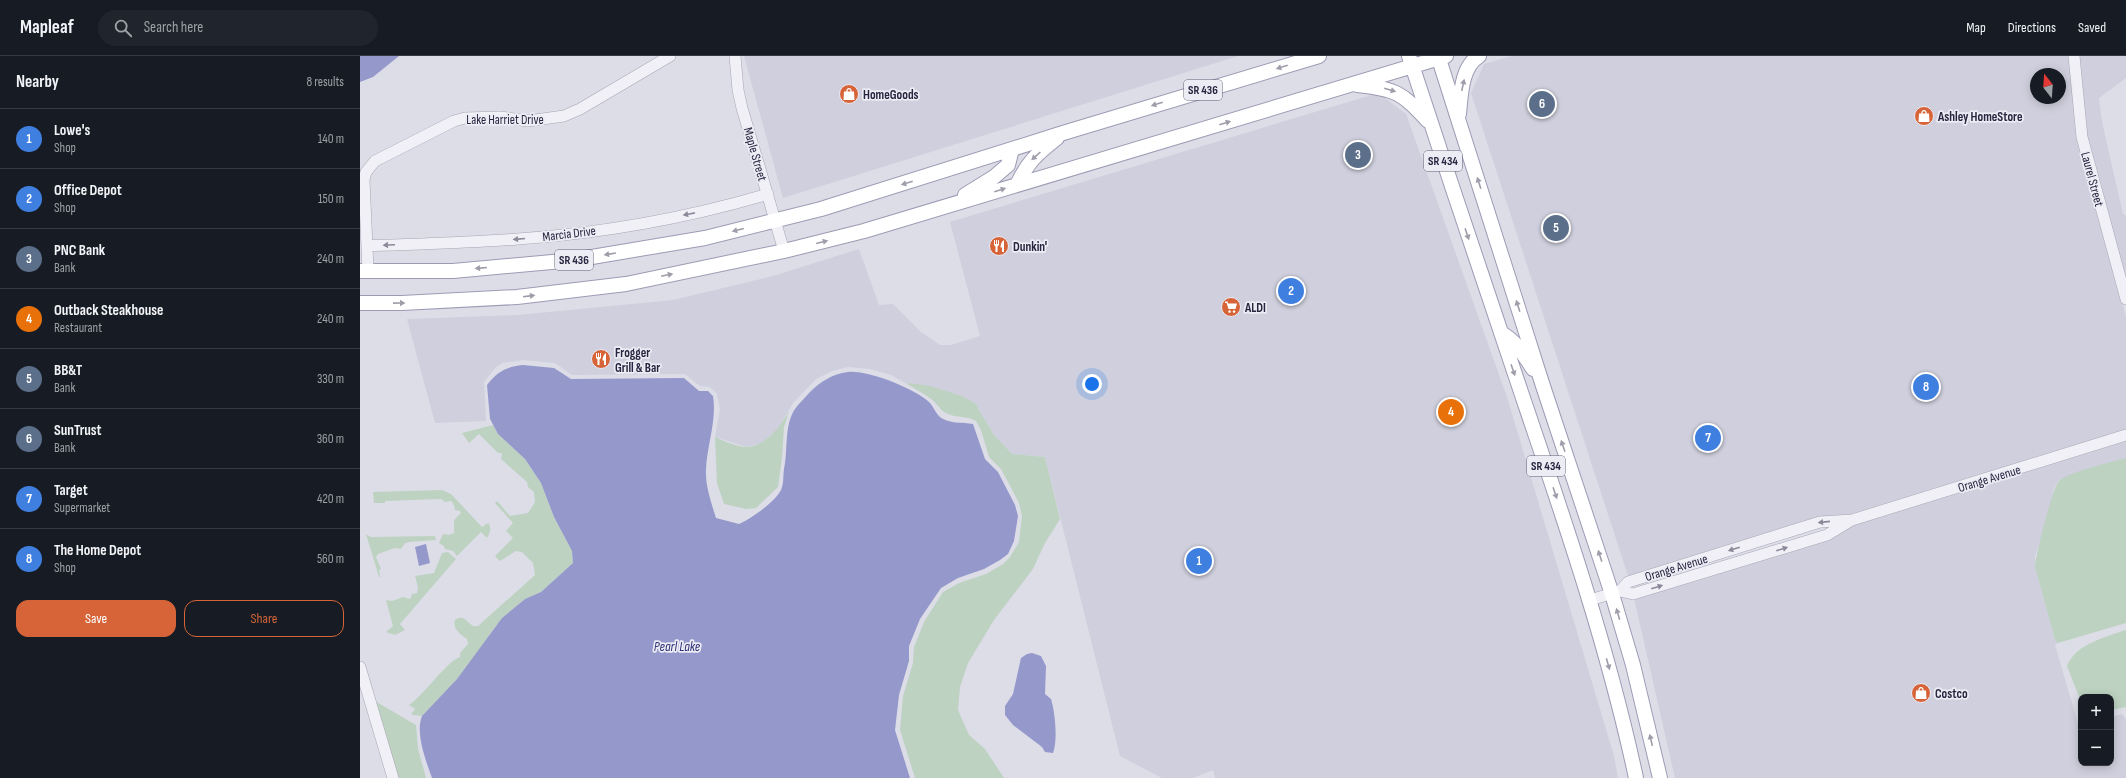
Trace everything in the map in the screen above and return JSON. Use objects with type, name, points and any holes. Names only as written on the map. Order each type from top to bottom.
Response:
[{"type":"main road","name":"SR 436","points":[[364,271],[452,271],[574,260],[705,238],[821,209],[1063,133],[1319,56]]},
{"type":"main road","points":[[1458,118],[1463,84],[1469,64],[1479,56]]},
{"type":"main road","name":"SR 436","points":[[360,303],[402,303],[517,297],[626,284],[784,251],[864,231],[1351,85],[1411,61],[1441,57]]},
{"type":"main road","name":"SR 434","points":[[1441,57],[1458,118],[1542,383],[1616,592],[1632,665],[1660,778]]},
{"type":"main road","name":"SR 434","points":[[1411,61],[1590,600],[1636,778]]},
{"type":"main road","points":[[1351,85],[1380,88],[1395,92],[1410,102],[1431,124]]},
{"type":"main road","points":[[1017,185],[1025,168],[1033,158],[1063,133]]},
{"type":"main road","points":[[950,205],[999,173],[1008,165],[1012,149]]},
{"type":"main road","points":[[1501,333],[1509,338],[1518,347],[1542,383]]},
{"type":"street","name":"Lake Harriet Drive","points":[[364,271],[367,246],[364,180],[366,172],[375,161],[437,128],[465,118],[500,117],[528,121],[564,116],[580,109],[670,56]]},
{"type":"street","name":"Maple Street","points":[[736,56],[738,90],[784,251]]},
{"type":"street","name":"Laurel Street","points":[[2074,56],[2082,137],[2126,299]]},
{"type":"street","name":"Marcia Drive","points":[[367,246],[518,239],[564,234],[688,214],[729,205],[768,194]]},
{"type":"street","name":"Orange Avenue","points":[[1590,600],[1616,592],[1632,594],[1820,538],[1852,520],[2126,435]]},
{"type":"street","points":[[360,667],[363,687],[393,778]]},
{"type":"shaded area","points":[[744,56],[1238,56],[783,198]]},
{"type":"shaded area","points":[[1512,56],[2069,56],[2077,137],[2126,317],[2126,429],[1630,582],[1471,93],[1484,64]]},
{"type":"shaded area","points":[[2079,56],[2126,56],[2126,78],[2099,98],[2102,122],[2123,214],[2126,216],[2126,281],[2087,136]]},
{"type":"shaded area","points":[[1378,93],[1406,114],[1507,397],[1614,756],[1618,778],[1215,778],[1213,770],[1193,778],[1162,778],[1120,756],[1045,457],[1012,454],[994,435],[975,403],[962,396],[910,383],[907,384],[891,375],[870,369],[848,367],[832,371],[816,379],[793,403],[778,429],[761,443],[747,447],[715,437],[720,409],[717,394],[710,387],[700,386],[685,374],[572,375],[555,363],[523,360],[502,363],[495,368],[484,382],[486,421],[435,423],[407,319],[518,315],[673,300],[773,276],[859,249],[879,305],[893,304],[921,332],[940,345],[951,345],[980,336],[950,222]]},
{"type":"shaded area","points":[[2126,441],[2126,458],[2079,472],[2058,481],[2054,489],[2043,534],[2035,556],[2035,567],[2055,640],[2058,643],[2055,645],[2078,724],[2078,766],[2114,766],[2114,716],[2122,714],[2126,719],[2126,778],[1675,778],[1633,594]]},
{"type":"green space","points":[[910,383],[930,386],[962,396],[975,403],[994,435],[1012,454],[1045,457],[1060,519],[1045,543],[1033,569],[994,620],[968,663],[960,687],[958,710],[969,735],[985,749],[1004,778],[915,778],[900,730],[903,696],[913,663],[914,647],[924,622],[943,592],[959,583],[986,574],[1003,564],[1010,557],[1019,542],[1022,516],[1019,503],[1001,469],[989,457],[981,430],[976,421],[946,413],[931,399],[907,384]]},
{"type":"green space","points":[[789,411],[784,427],[778,487],[756,508],[746,509],[724,504],[717,483],[715,437],[739,446],[748,447],[761,443],[767,439],[782,423]]},
{"type":"green space","points":[[493,425],[498,434],[525,459],[541,483],[554,517],[572,551],[573,563],[541,592],[525,599],[502,618],[457,679],[422,716],[413,715],[411,713],[415,709],[409,705],[422,694],[448,665],[460,657],[460,653],[468,644],[467,639],[456,629],[454,623],[455,620],[458,618],[463,618],[473,626],[478,626],[535,575],[533,563],[522,552],[516,551],[500,561],[495,556],[513,538],[506,531],[513,523],[495,503],[497,501],[510,516],[528,513],[535,502],[534,492],[528,487],[527,482],[501,459],[502,453],[498,453],[479,434],[469,443],[462,433]]},
{"type":"green space","points":[[2126,458],[2126,623],[2058,643],[2055,640],[2035,567],[2041,537],[2056,486],[2059,481],[2071,474]]},
{"type":"green space","points":[[442,490],[451,494],[482,527],[488,523],[490,526],[490,532],[487,538],[481,532],[457,556],[453,551],[445,549],[444,546],[439,543],[443,534],[449,535],[454,533],[454,520],[461,513],[460,511],[455,510],[451,501],[445,502],[441,499],[385,501],[385,503],[374,503],[373,492]]},
{"type":"green space","points":[[366,534],[371,537],[435,536],[436,540],[409,542],[405,543],[401,549],[395,548],[378,554],[376,557],[381,569],[379,570],[379,577]]},
{"type":"green space","points":[[448,552],[456,559],[400,624],[405,630],[395,635],[386,632],[393,626],[386,600],[392,601],[403,597],[410,599],[412,594],[417,593],[418,587],[415,576],[434,573],[442,553]]},
{"type":"green space","points":[[2126,630],[2126,707],[2114,709],[2114,694],[2078,694],[2067,666],[2071,658],[2077,652],[2092,642]]},
{"type":"green space","points":[[375,701],[416,725],[418,749],[426,778],[398,778]]},
{"type":"water","points":[[360,56],[399,56],[373,77],[360,82]]},
{"type":"water","name":"Pearl Lake","points":[[523,365],[554,368],[571,379],[684,378],[699,391],[708,391],[713,396],[714,405],[713,423],[706,469],[706,481],[709,494],[716,518],[739,524],[763,509],[778,495],[782,488],[788,430],[792,415],[797,407],[817,385],[832,377],[842,373],[857,372],[879,377],[914,392],[930,403],[937,414],[947,421],[973,424],[985,459],[998,472],[1015,505],[1018,516],[1014,541],[1008,554],[1000,560],[984,569],[958,578],[941,588],[920,619],[909,646],[909,661],[899,695],[895,730],[910,778],[432,778],[424,755],[421,739],[420,723],[422,716],[457,679],[502,618],[525,599],[541,592],[573,563],[572,551],[554,517],[541,483],[525,459],[498,434],[490,419],[487,385],[503,370]]},
{"type":"water","points":[[426,544],[430,563],[419,566],[415,547]]},
{"type":"water","points":[[1032,653],[1041,656],[1046,666],[1045,694],[1051,699],[1054,711],[1055,747],[1053,753],[1045,752],[1042,747],[1013,725],[1005,715],[1005,706],[1013,694],[1021,658]]},
{"type":"place","name":"HomeGoods","points":[[849,94]]},
{"type":"place","name":"SunTrust","points":[[1542,104]]},
{"type":"place","name":"Ashley HomeStore","points":[[1924,116]]},
{"type":"place","name":"PNC Bank","points":[[1358,155]]},
{"type":"place","name":"BB&T","points":[[1556,228]]},
{"type":"place","name":"Dunkin'","points":[[999,246]]},
{"type":"place","name":"Office Depot","points":[[1291,291]]},
{"type":"place","name":"ALDI","points":[[1231,307]]},
{"type":"place","name":"Frogger Grill & Bar","points":[[601,359]]},
{"type":"place","name":"The Home Depot","points":[[1926,387]]},
{"type":"place","name":"Outback Steakhouse","points":[[1451,412]]},
{"type":"place","name":"Target","points":[[1708,438]]},
{"type":"place","name":"Lowe's","points":[[1199,561]]},
{"type":"place","name":"Costco","points":[[1921,693]]}]
